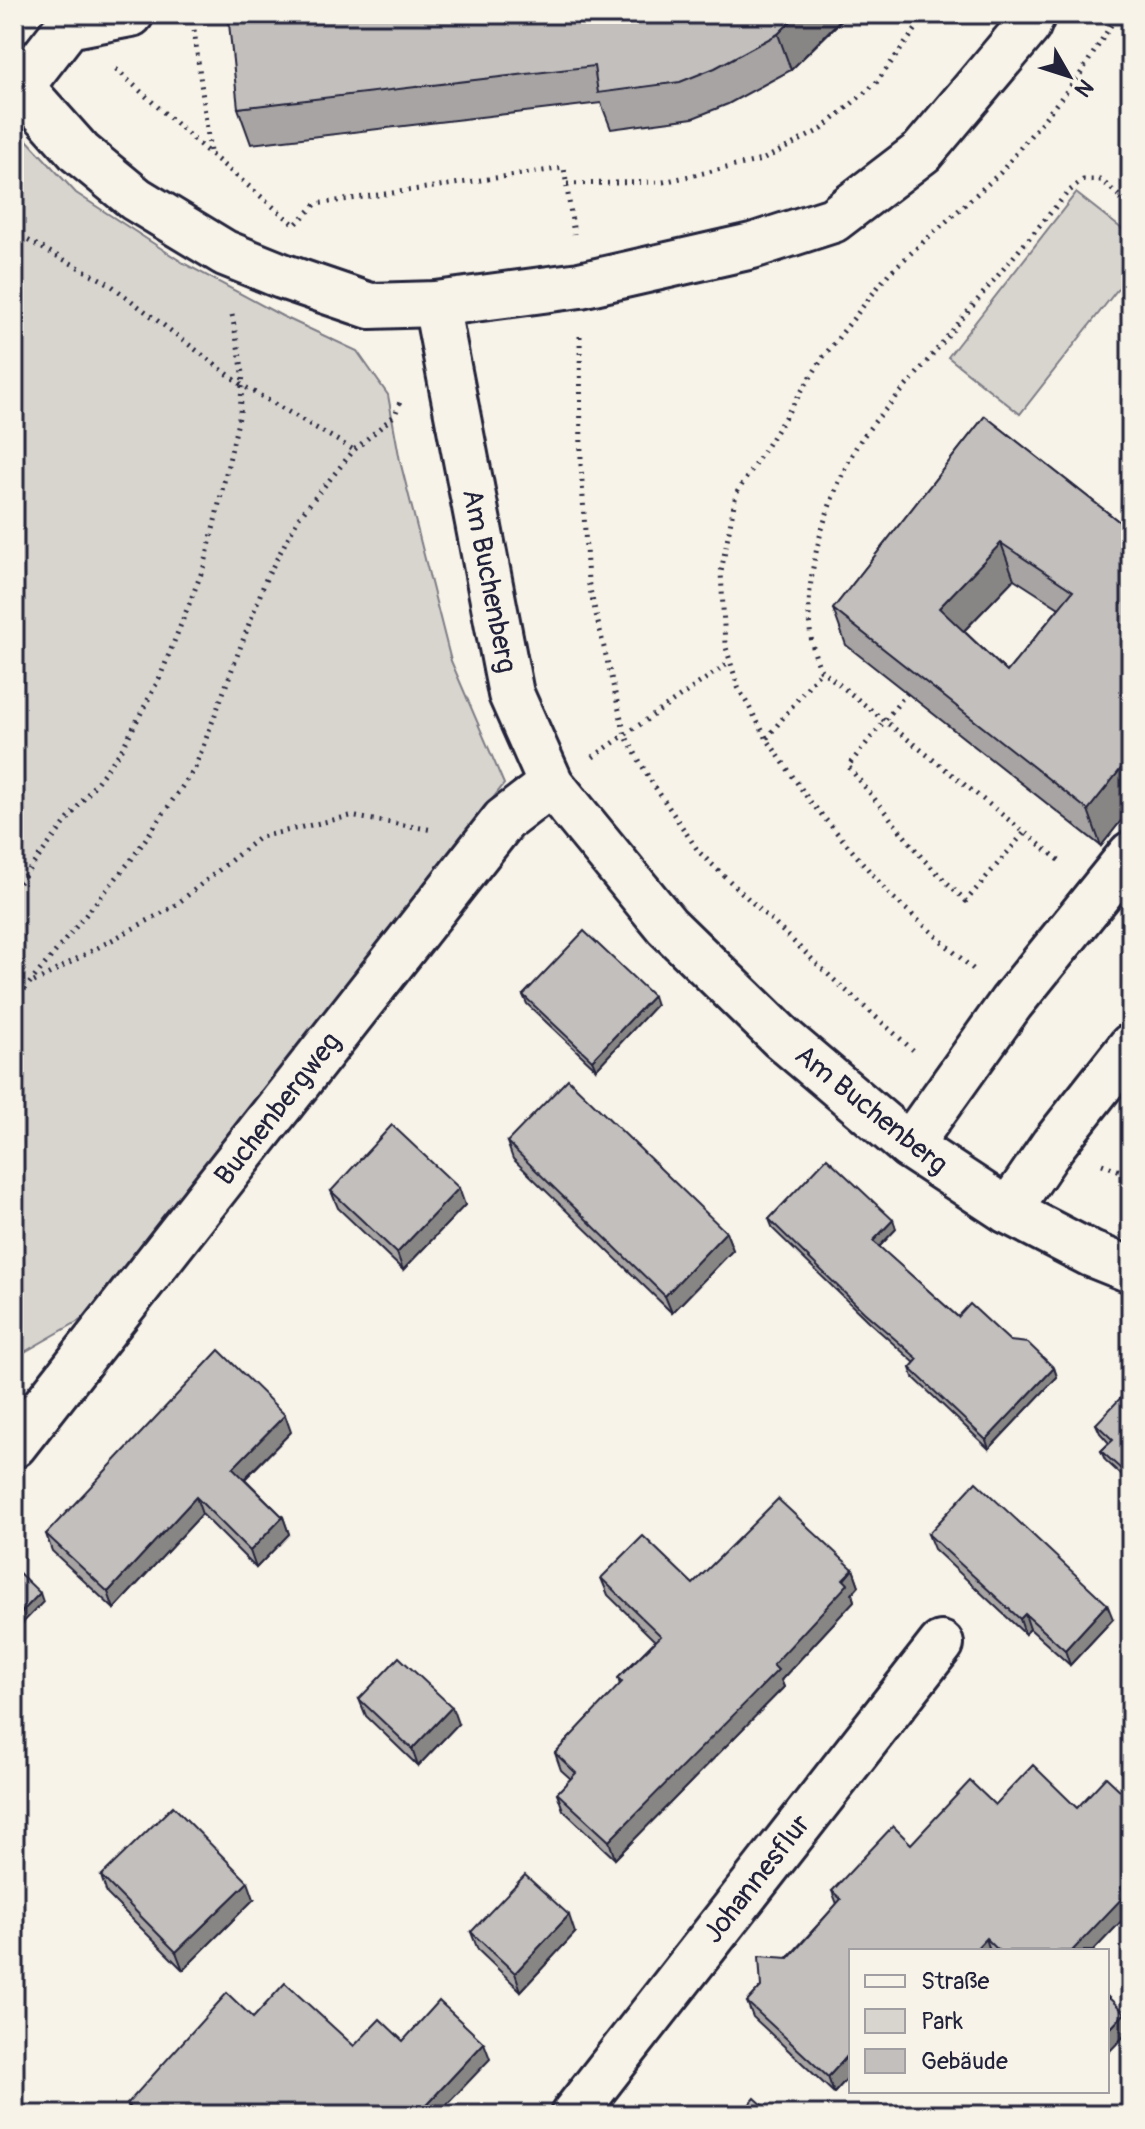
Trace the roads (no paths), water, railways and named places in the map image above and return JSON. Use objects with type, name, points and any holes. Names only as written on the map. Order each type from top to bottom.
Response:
[{"type":"street","points":[[131,14],[68,26],[17,84],[80,153],[136,199],[225,253],[370,306],[436,304],[580,285],[752,246],[833,220],[922,152],[1028,26],[1033,14]]},
{"type":"street","name":"Am Buchenberg","points":[[436,304],[511,694],[551,784],[667,926],[782,1038],[909,1146],[1008,1211],[1091,1254],[1131,1270]]},
{"type":"street","name":"Buchenbergweg","points":[[14,1445],[504,820],[551,784]]},
{"type":"street","points":[[909,1146],[1011,1003],[1131,854]]},
{"type":"street","points":[[1008,1211],[1053,1145],[1131,1046]]},
{"type":"street","name":"Johannesflur","points":[[573,2115],[941,1644]]}]
